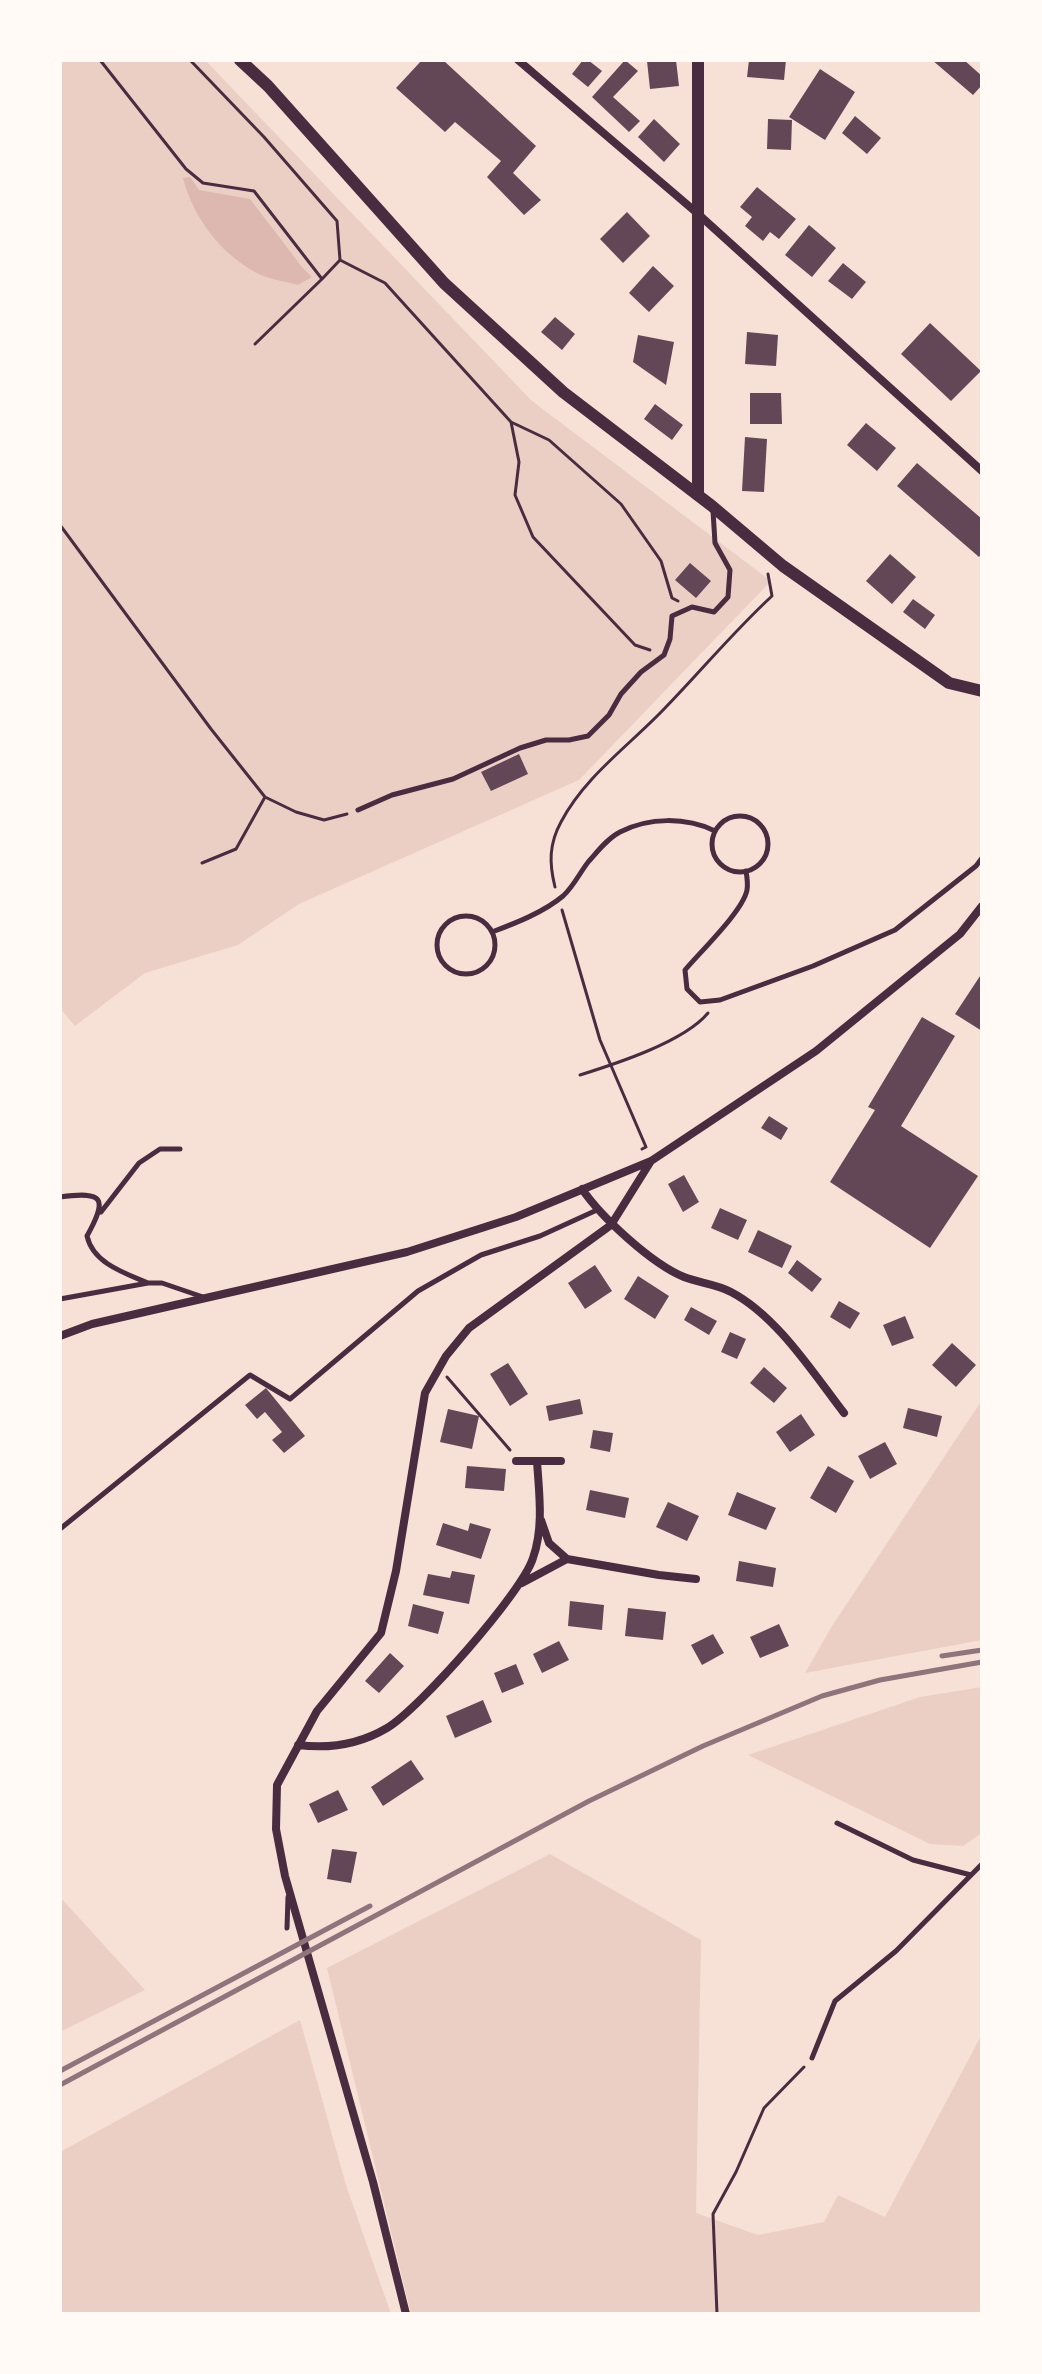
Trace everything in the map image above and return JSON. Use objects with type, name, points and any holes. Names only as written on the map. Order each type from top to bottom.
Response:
[{"type":"street","points":[[240,60],[268,86],[444,283],[563,392],[712,506],[783,566],[949,683],[982,691]]},
{"type":"street","points":[[518,60],[697,213],[982,471]]},
{"type":"street","points":[[698,60],[698,495]]},
{"type":"street","points":[[60,1336],[92,1324],[407,1252],[516,1217],[651,1161],[816,1051],[960,934],[982,906]]},
{"type":"street","points":[[406,2314],[373,2182],[285,1876],[276,1829],[277,1785],[317,1711],[381,1633],[396,1571],[425,1393],[446,1356],[469,1328],[611,1225],[651,1161]]},
{"type":"street","points":[[582,1189],[611,1225],[681,1276],[731,1292],[777,1327],[844,1413]]},
{"type":"street","points":[[516,1461],[561,1461]]},
{"type":"street","points":[[298,1745],[316,1747],[353,1743],[388,1728],[449,1669],[522,1583],[534,1558],[541,1519],[537,1461]]},
{"type":"street","points":[[541,1519],[549,1543],[567,1559],[696,1579]]},
{"type":"street","points":[[522,1583],[567,1559]]},
{"type":"lane","points":[[358,810],[392,795],[453,779],[520,748],[546,740],[588,736],[609,715],[631,683],[664,655],[670,639],[672,616],[692,607],[714,612],[728,597],[730,570],[715,543],[712,506]]},
{"type":"lane","points":[[747,817],[763,827],[767,835],[767,854],[755,868],[737,872],[721,864],[713,848],[715,831],[729,818],[747,817]]},
{"type":"lane","points":[[492,932],[559,901],[587,864],[620,832],[667,821],[688,822],[715,831]]},
{"type":"lane","points":[[746,871],[747,892],[736,914],[685,970],[687,989],[700,1002],[720,1000],[813,966],[895,930],[982,858]]},
{"type":"lane","points":[[460,916],[479,918],[492,932],[494,950],[485,966],[477,971],[468,973],[451,969],[439,954],[439,935],[444,926],[460,916]]},
{"type":"lane","points":[[148,1283],[115,1269],[90,1248],[87,1236],[101,1212],[139,1163],[160,1149],[180,1149]]},
{"type":"lane","points":[[60,1197],[90,1195],[100,1204],[101,1212]]},
{"type":"lane","points":[[60,1529],[250,1375],[290,1399],[418,1291],[481,1255],[540,1236],[597,1210]]},
{"type":"lane","points":[[60,1299],[148,1283],[162,1283],[204,1298]]},
{"type":"lane","points":[[837,1823],[913,1860],[972,1875]]},
{"type":"lane","points":[[812,2058],[835,2001],[896,1951],[982,1864]]},
{"type":"lane","points":[[285,1876],[287,1928]]},
{"type":"path","points":[[100,60],[186,169],[203,183],[254,191],[322,279]]},
{"type":"path","points":[[190,60],[264,137],[337,221],[340,260],[255,344]]},
{"type":"path","points":[[340,260],[385,283],[511,422],[549,440],[621,504],[661,561],[672,598],[692,607]]},
{"type":"path","points":[[511,422],[519,462],[515,495],[533,537],[635,645],[664,655]]},
{"type":"path","points":[[60,525],[265,797],[296,812],[324,820],[358,810]]},
{"type":"path","points":[[556,892],[550,870],[550,847],[561,821],[590,781],[666,708],[772,596],[768,572]]},
{"type":"path","points":[[202,863],[236,849],[265,797]]},
{"type":"path","points":[[559,901],[600,1040],[646,1147],[634,1154]]},
{"type":"path","points":[[580,1075],[616,1065],[701,1022],[720,1000]]},
{"type":"path","points":[[448,1379],[516,1461]]},
{"type":"path","points":[[717,2314],[713,2214],[736,2172],[764,2108],[812,2058]]},
{"type":"shaded area","points":[[60,60],[205,60],[532,401],[771,581],[579,780],[299,904],[238,945],[145,973],[75,1026],[60,1008]]},
{"type":"shaded area","points":[[190,177],[199,190],[250,199],[312,277],[298,285],[270,278],[230,255],[201,220],[183,178]]},
{"type":"shaded area","points":[[982,1400],[982,1640],[805,1673],[832,1626]]},
{"type":"shaded area","points":[[982,1687],[982,1833],[963,1846],[930,1844],[748,1755],[920,1697]]},
{"type":"shaded area","points":[[550,1854],[701,1940],[696,2213],[758,2235],[824,2222],[838,2195],[885,2217],[982,2034],[982,2314],[411,2314],[327,1968]]},
{"type":"shaded area","points":[[60,1897],[145,1990],[60,2032]]},
{"type":"shaded area","points":[[300,2020],[346,2185],[391,2314],[60,2314],[60,2152]]},
{"type":"building","points":[[422,60],[443,60],[536,146],[513,173],[541,200],[524,215],[487,177],[501,161],[455,122],[445,132],[396,88]]},
{"type":"building","points":[[583,60],[588,60],[602,71],[588,87],[572,74]]},
{"type":"building","points":[[625,60],[638,71],[613,97],[640,121],[629,132],[592,97]]},
{"type":"building","points":[[676,60],[679,86],[650,89],[647,61]]},
{"type":"building","points":[[749,60],[786,60],[784,80],[747,77]]},
{"type":"building","points":[[932,60],[964,60],[982,76],[982,85],[973,95]]},
{"type":"building","points":[[820,69],[855,92],[825,140],[789,117]]},
{"type":"building","points":[[855,116],[881,138],[867,154],[842,133]]},
{"type":"building","points":[[654,119],[680,144],[664,162],[638,137]]},
{"type":"building","points":[[768,119],[792,120],[791,150],[767,149]]},
{"type":"building","points":[[757,187],[796,219],[779,239],[770,232],[763,241],[745,226],[752,217],[740,207]]},
{"type":"building","points":[[627,212],[650,236],[623,263],[600,239]]},
{"type":"building","points":[[809,225],[836,248],[812,277],[785,255]]},
{"type":"building","points":[[843,263],[866,282],[852,299],[828,281]]},
{"type":"building","points":[[653,266],[674,286],[649,312],[629,293]]},
{"type":"building","points":[[555,317],[575,334],[562,350],[541,332]]},
{"type":"building","points":[[930,323],[981,371],[951,401],[901,354]]},
{"type":"building","points":[[747,332],[778,335],[776,366],[745,364]]},
{"type":"building","points":[[638,335],[674,342],[666,385],[633,362]]},
{"type":"building","points":[[750,393],[781,393],[782,424],[750,424]]},
{"type":"building","points":[[655,404],[683,425],[672,440],[644,419]]},
{"type":"building","points":[[866,423],[896,448],[877,471],[847,445]]},
{"type":"building","points":[[745,437],[767,439],[764,492],[742,491]]},
{"type":"building","points":[[917,463],[982,519],[982,553],[979,557],[897,486]]},
{"type":"building","points":[[890,554],[916,577],[892,604],[866,581]]},
{"type":"building","points":[[690,563],[711,581],[696,598],[675,580]]},
{"type":"building","points":[[913,599],[935,615],[925,629],[903,612]]},
{"type":"building","points":[[519,754],[528,774],[491,791],[481,772]]},
{"type":"building","points":[[982,973],[982,1031],[955,1014]]},
{"type":"building","points":[[922,1017],[955,1036],[901,1126],[978,1176],[930,1248],[830,1182],[875,1110],[868,1107]]},
{"type":"building","points":[[769,1116],[788,1128],[781,1140],[761,1128]]},
{"type":"building","points":[[684,1175],[699,1202],[683,1212],[668,1184]]},
{"type":"building","points":[[720,1208],[747,1220],[738,1240],[711,1228]]},
{"type":"building","points":[[758,1230],[792,1246],[782,1268],[748,1252]]},
{"type":"building","points":[[797,1260],[822,1279],[812,1292],[788,1273]]},
{"type":"building","points":[[595,1265],[612,1291],[585,1309],[568,1283]]},
{"type":"building","points":[[638,1276],[669,1296],[655,1319],[624,1299]]},
{"type":"building","points":[[839,1301],[860,1313],[850,1329],[830,1317]]},
{"type":"building","points":[[691,1307],[717,1321],[709,1335],[684,1320]]},
{"type":"building","points":[[905,1316],[914,1338],[892,1346],[883,1325]]},
{"type":"building","points":[[730,1332],[746,1339],[737,1359],[721,1352]]},
{"type":"building","points":[[952,1343],[976,1365],[956,1387],[932,1365]]},
{"type":"building","points":[[508,1363],[528,1394],[510,1406],[490,1374]]},
{"type":"building","points":[[764,1367],[787,1388],[774,1403],[750,1383]]},
{"type":"building","points":[[266,1388],[305,1436],[284,1453],[272,1440],[282,1432],[265,1412],[257,1419],[245,1405]]},
{"type":"building","points":[[580,1399],[583,1414],[549,1421],[546,1406]]},
{"type":"building","points":[[908,1408],[942,1416],[937,1437],[903,1428]]},
{"type":"building","points":[[448,1409],[479,1416],[472,1449],[440,1442]]},
{"type":"building","points":[[801,1414],[815,1435],[790,1452],[776,1432]]},
{"type":"building","points":[[593,1430],[613,1433],[610,1452],[590,1448]]},
{"type":"building","points":[[885,1442],[897,1464],[870,1479],[858,1456]]},
{"type":"building","points":[[467,1466],[506,1469],[504,1491],[465,1488]]},
{"type":"building","points":[[828,1466],[854,1481],[836,1513],[810,1498]]},
{"type":"building","points":[[590,1490],[629,1498],[625,1518],[586,1510]]},
{"type":"building","points":[[737,1492],[776,1508],[766,1530],[728,1515]]},
{"type":"building","points":[[668,1502],[699,1516],[687,1541],[656,1527]]},
{"type":"building","points":[[443,1523],[468,1531],[470,1523],[491,1529],[481,1559],[436,1545]]},
{"type":"building","points":[[739,1561],[776,1568],[773,1587],[736,1581]]},
{"type":"building","points":[[452,1571],[475,1575],[469,1604],[423,1595],[428,1574],[450,1578]]},
{"type":"building","points":[[570,1601],[604,1605],[602,1630],[568,1626]]},
{"type":"building","points":[[413,1604],[444,1612],[438,1634],[408,1626]]},
{"type":"building","points":[[628,1608],[666,1612],[663,1640],[625,1636]]},
{"type":"building","points":[[779,1624],[789,1646],[760,1658],[750,1637]]},
{"type":"building","points":[[713,1634],[724,1653],[702,1665],[691,1645]]},
{"type":"building","points":[[559,1641],[569,1660],[542,1673],[533,1654]]},
{"type":"building","points":[[390,1653],[404,1666],[379,1693],[365,1681]]},
{"type":"building","points":[[516,1664],[524,1684],[502,1693],[494,1673]]},
{"type":"building","points":[[483,1700],[492,1722],[455,1738],[446,1716]]},
{"type":"building","points":[[411,1760],[424,1779],[383,1806],[371,1787]]},
{"type":"building","points":[[338,1790],[348,1810],[318,1823],[309,1804]]},
{"type":"building","points":[[332,1849],[357,1852],[351,1883],[327,1879]]},
{"type":"railway","points":[[942,1656],[982,1650]]},
{"type":"railway","points":[[60,2085],[589,1801],[703,1746],[822,1696],[880,1680],[982,1662]]},
{"type":"railway","points":[[60,2071],[370,1906]]}]
